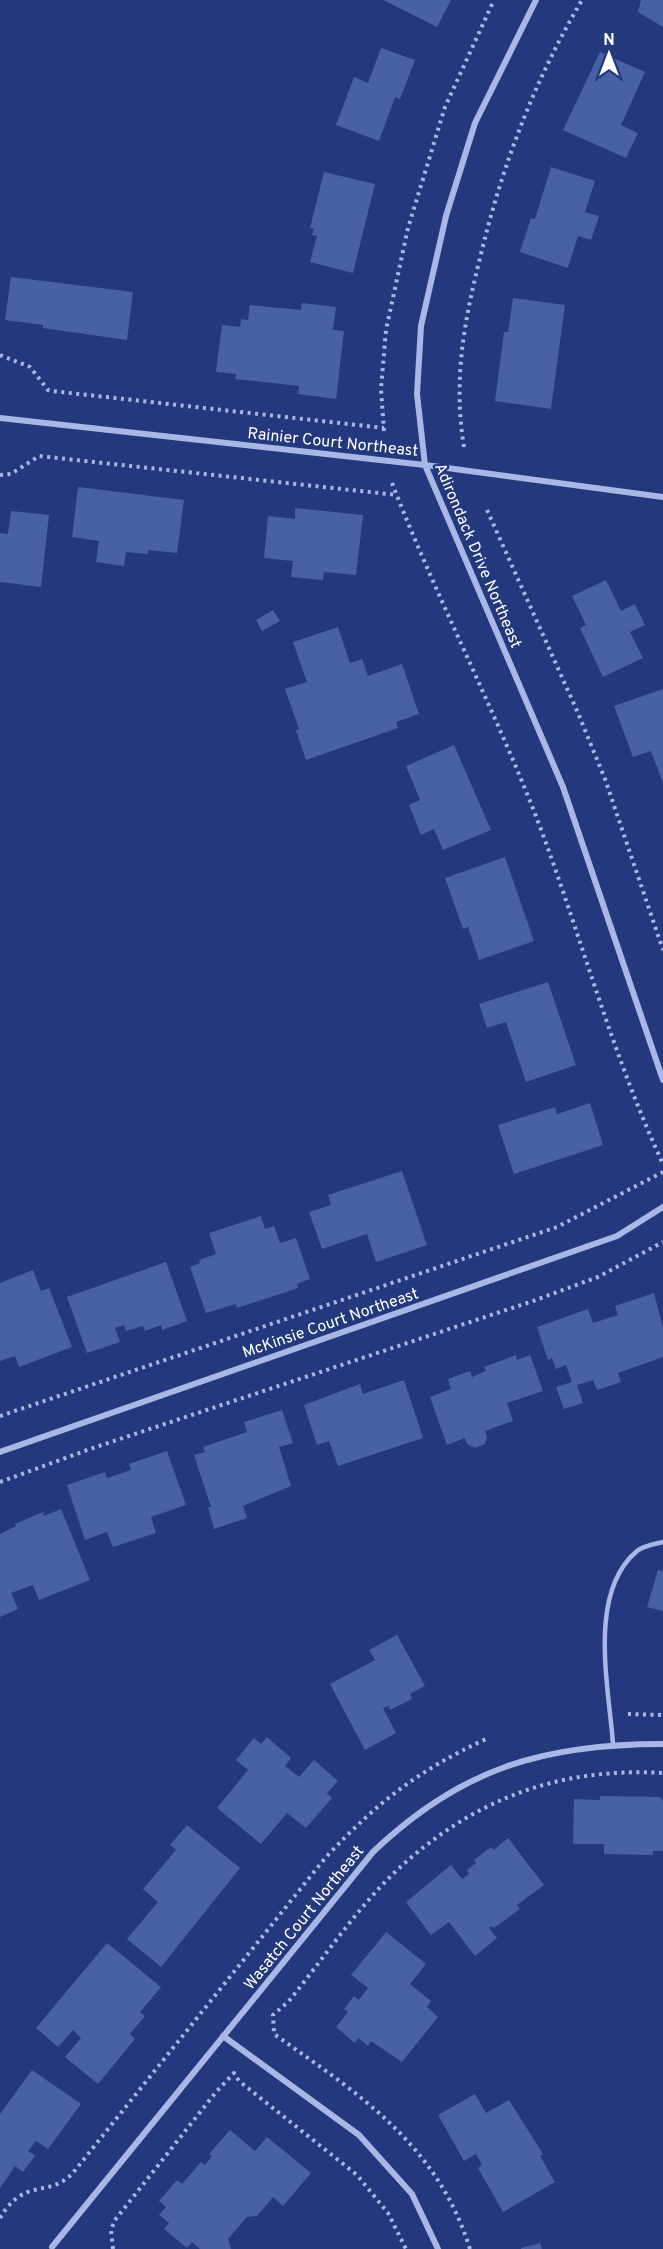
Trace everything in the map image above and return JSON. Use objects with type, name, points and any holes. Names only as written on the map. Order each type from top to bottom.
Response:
[{"type":"street","name":"Adirondack Drive Northeast","points":[[536,0],[475,123],[446,216],[421,326],[417,394],[425,465],[563,787],[663,1080]]},
{"type":"street","name":"Rainier Court Northeast","points":[[0,418],[425,465],[663,497]]},
{"type":"street","name":"McKinsie Court Northeast","points":[[0,1452],[617,1236],[663,1207]]},
{"type":"street","name":"Wasatch Court Northeast","points":[[52,2247],[373,1852],[402,1824],[435,1801],[472,1780],[511,1765],[561,1750],[613,1744],[663,1744]]},
{"type":"street","points":[[223,2036],[359,2135],[412,2194],[438,2249]]},
{"type":"lane","points":[[613,1744],[604,1634],[608,1598],[622,1569],[638,1550],[663,1542]]},
{"type":"path","points":[[0,355],[30,367],[48,390],[52,391],[384,430],[381,389],[386,330],[408,228],[445,107],[494,0]]},
{"type":"path","points":[[464,447],[459,416],[459,361],[471,294],[493,206],[527,108],[553,52],[582,0]]},
{"type":"path","points":[[0,476],[11,474],[39,456],[397,495]]},
{"type":"path","points":[[392,483],[424,563],[493,710],[531,803],[624,1069],[663,1164]]},
{"type":"path","points":[[487,510],[591,746],[663,950]]},
{"type":"path","points":[[0,1416],[557,1227],[663,1172]]},
{"type":"path","points":[[0,1482],[533,1301],[614,1269],[663,1242]]},
{"type":"path","points":[[622,1714],[663,1715]]},
{"type":"path","points":[[0,2218],[14,2199],[26,2192],[61,2183],[72,2174],[326,1857],[367,1814],[417,1776],[449,1756],[486,1739]]},
{"type":"path","points":[[471,2249],[447,2191],[416,2147],[335,2077],[274,2034],[273,2015],[289,2001],[393,1874],[452,1826],[508,1796],[557,1779],[604,1772],[663,1773]]},
{"type":"path","points":[[112,2249],[111,2230],[115,2220],[216,2092],[234,2073],[239,2081],[357,2175],[388,2213],[406,2249]]},
{"type":"building","points":[[383,0],[451,0],[437,27]]},
{"type":"building","points":[[641,0],[663,0],[663,27],[638,12]]},
{"type":"building","points":[[381,48],[415,60],[400,99],[395,97],[379,141],[336,125],[354,77],[368,83]]},
{"type":"building","points":[[600,52],[645,72],[621,125],[638,133],[626,158],[563,130]]},
{"type":"building","points":[[551,167],[595,181],[585,212],[599,216],[591,240],[578,236],[568,268],[520,252],[531,218],[535,219]]},
{"type":"building","points":[[324,172],[375,184],[353,273],[310,262],[317,236],[312,235],[314,229],[310,228]]},
{"type":"building","points":[[11,277],[133,292],[127,340],[5,320]]},
{"type":"building","points":[[513,298],[565,305],[551,409],[495,401],[504,332],[508,332]]},
{"type":"building","points":[[302,303],[336,307],[333,330],[344,331],[336,399],[298,394],[299,386],[235,379],[236,374],[216,372],[222,325],[240,327],[241,319],[248,320],[250,305],[301,310]]},
{"type":"building","points":[[78,487],[184,500],[177,553],[148,550],[148,554],[126,552],[124,566],[96,562],[99,541],[72,537]]},
{"type":"building","points":[[295,508],[363,515],[356,575],[324,572],[323,580],[291,577],[293,561],[264,558],[268,516],[295,519]]},
{"type":"building","points":[[11,511],[49,515],[41,587],[0,582],[0,533],[8,534]]},
{"type":"building","points":[[606,580],[621,611],[635,604],[645,625],[630,632],[643,658],[603,677],[580,628],[586,625],[572,596]]},
{"type":"building","points":[[273,610],[280,621],[262,631],[256,620]]},
{"type":"building","points":[[338,627],[350,663],[362,659],[368,676],[402,664],[419,714],[396,722],[398,728],[306,760],[296,730],[299,729],[285,689],[307,682],[293,642]]},
{"type":"building","points":[[663,689],[663,783],[651,751],[633,757],[614,706]]},
{"type":"building","points":[[454,745],[491,830],[443,850],[434,829],[421,835],[409,805],[420,800],[406,766]]},
{"type":"building","points":[[505,857],[534,941],[479,960],[468,927],[463,929],[445,878]]},
{"type":"building","points":[[548,982],[576,1065],[526,1082],[506,1022],[487,1028],[479,1004]]},
{"type":"building","points":[[590,1103],[603,1145],[514,1174],[498,1125],[555,1107],[557,1114]]},
{"type":"building","points":[[402,1171],[427,1245],[376,1262],[367,1234],[322,1249],[309,1212],[331,1205],[328,1195]]},
{"type":"building","points":[[261,1216],[265,1229],[274,1226],[280,1243],[296,1238],[310,1279],[297,1284],[298,1288],[237,1308],[236,1304],[206,1313],[190,1267],[200,1263],[199,1260],[216,1254],[209,1233]]},
{"type":"building","points":[[166,1262],[187,1321],[162,1330],[161,1325],[145,1331],[143,1326],[126,1331],[124,1325],[115,1328],[120,1342],[87,1353],[67,1297]]},
{"type":"building","points":[[33,1270],[41,1291],[49,1288],[72,1347],[19,1367],[15,1356],[0,1361],[0,1283]]},
{"type":"building","points":[[654,1293],[663,1328],[663,1357],[618,1373],[621,1382],[597,1390],[593,1380],[577,1385],[583,1403],[564,1409],[556,1387],[572,1382],[566,1365],[556,1369],[552,1358],[548,1360],[537,1327],[588,1309],[593,1323],[618,1315],[615,1306]]},
{"type":"building","points":[[516,1355],[517,1360],[530,1355],[543,1391],[507,1403],[513,1421],[485,1431],[487,1437],[485,1444],[475,1448],[467,1444],[465,1438],[447,1445],[430,1397],[451,1389],[448,1379],[470,1371],[472,1377],[486,1371],[484,1367]]},
{"type":"building","points":[[404,1380],[423,1438],[338,1466],[329,1441],[317,1445],[304,1405],[360,1384],[363,1394]]},
{"type":"building","points":[[282,1410],[293,1443],[279,1447],[291,1486],[243,1506],[247,1518],[214,1529],[208,1507],[211,1507],[194,1455],[205,1452],[203,1447],[247,1432],[244,1422]]},
{"type":"building","points":[[167,1451],[186,1505],[151,1517],[156,1533],[113,1547],[107,1532],[85,1540],[67,1485],[105,1472],[107,1478],[131,1470],[129,1464]]},
{"type":"building","points":[[61,1509],[90,1580],[39,1600],[33,1585],[11,1593],[18,1609],[0,1617],[0,1534],[16,1526],[15,1524],[43,1512],[44,1516]]},
{"type":"building","points":[[658,1570],[663,1571],[663,1611],[647,1607]]},
{"type":"building","points":[[397,1635],[425,1686],[410,1694],[412,1699],[390,1710],[389,1706],[383,1708],[396,1733],[365,1750],[330,1684],[375,1660],[369,1650]]},
{"type":"building","points":[[267,1737],[291,1758],[285,1766],[299,1777],[314,1760],[338,1781],[327,1793],[332,1798],[306,1828],[287,1813],[261,1844],[217,1808],[248,1770],[236,1760],[254,1738],[261,1744]]},
{"type":"building","points":[[600,1796],[660,1797],[663,1801],[663,1851],[653,1851],[653,1855],[604,1854],[604,1844],[573,1844],[574,1799],[600,1800]]},
{"type":"building","points":[[187,1825],[240,1868],[161,1967],[127,1939],[158,1902],[143,1889],[176,1850],[170,1845]]},
{"type":"building","points":[[508,1838],[544,1885],[517,1905],[520,1909],[494,1928],[492,1926],[489,1928],[497,1938],[475,1956],[449,1922],[431,1935],[406,1902],[451,1865],[462,1879],[469,1874],[467,1870],[476,1863],[474,1860],[491,1847],[494,1850]]},
{"type":"building","points":[[386,1932],[426,1964],[410,1984],[431,2001],[427,2007],[438,2017],[402,2062],[371,2041],[368,2046],[358,2038],[355,2043],[336,2027],[348,2012],[344,2009],[354,1996],[359,2000],[368,1988],[351,1975]]},
{"type":"building","points":[[107,1943],[161,1987],[140,2012],[145,2016],[130,2034],[135,2039],[98,2084],[65,2057],[81,2038],[73,2030],[58,2047],[36,2028]]},
{"type":"building","points":[[32,2070],[81,2104],[48,2149],[36,2141],[28,2151],[35,2156],[23,2172],[15,2166],[0,2188],[0,2114]]},
{"type":"building","points":[[475,2094],[486,2113],[509,2100],[543,2154],[540,2156],[555,2182],[503,2212],[478,2168],[482,2165],[476,2154],[464,2161],[438,2115]]},
{"type":"building","points":[[230,2130],[255,2151],[267,2137],[311,2173],[283,2206],[273,2197],[257,2216],[247,2217],[228,2239],[231,2249],[200,2249],[192,2242],[187,2248],[164,2229],[169,2223],[159,2215],[166,2207],[159,2201],[177,2180],[182,2184],[201,2162],[205,2165],[212,2156],[209,2154]]},
{"type":"building","points":[[540,2243],[542,2249],[521,2249],[521,2248]]}]
